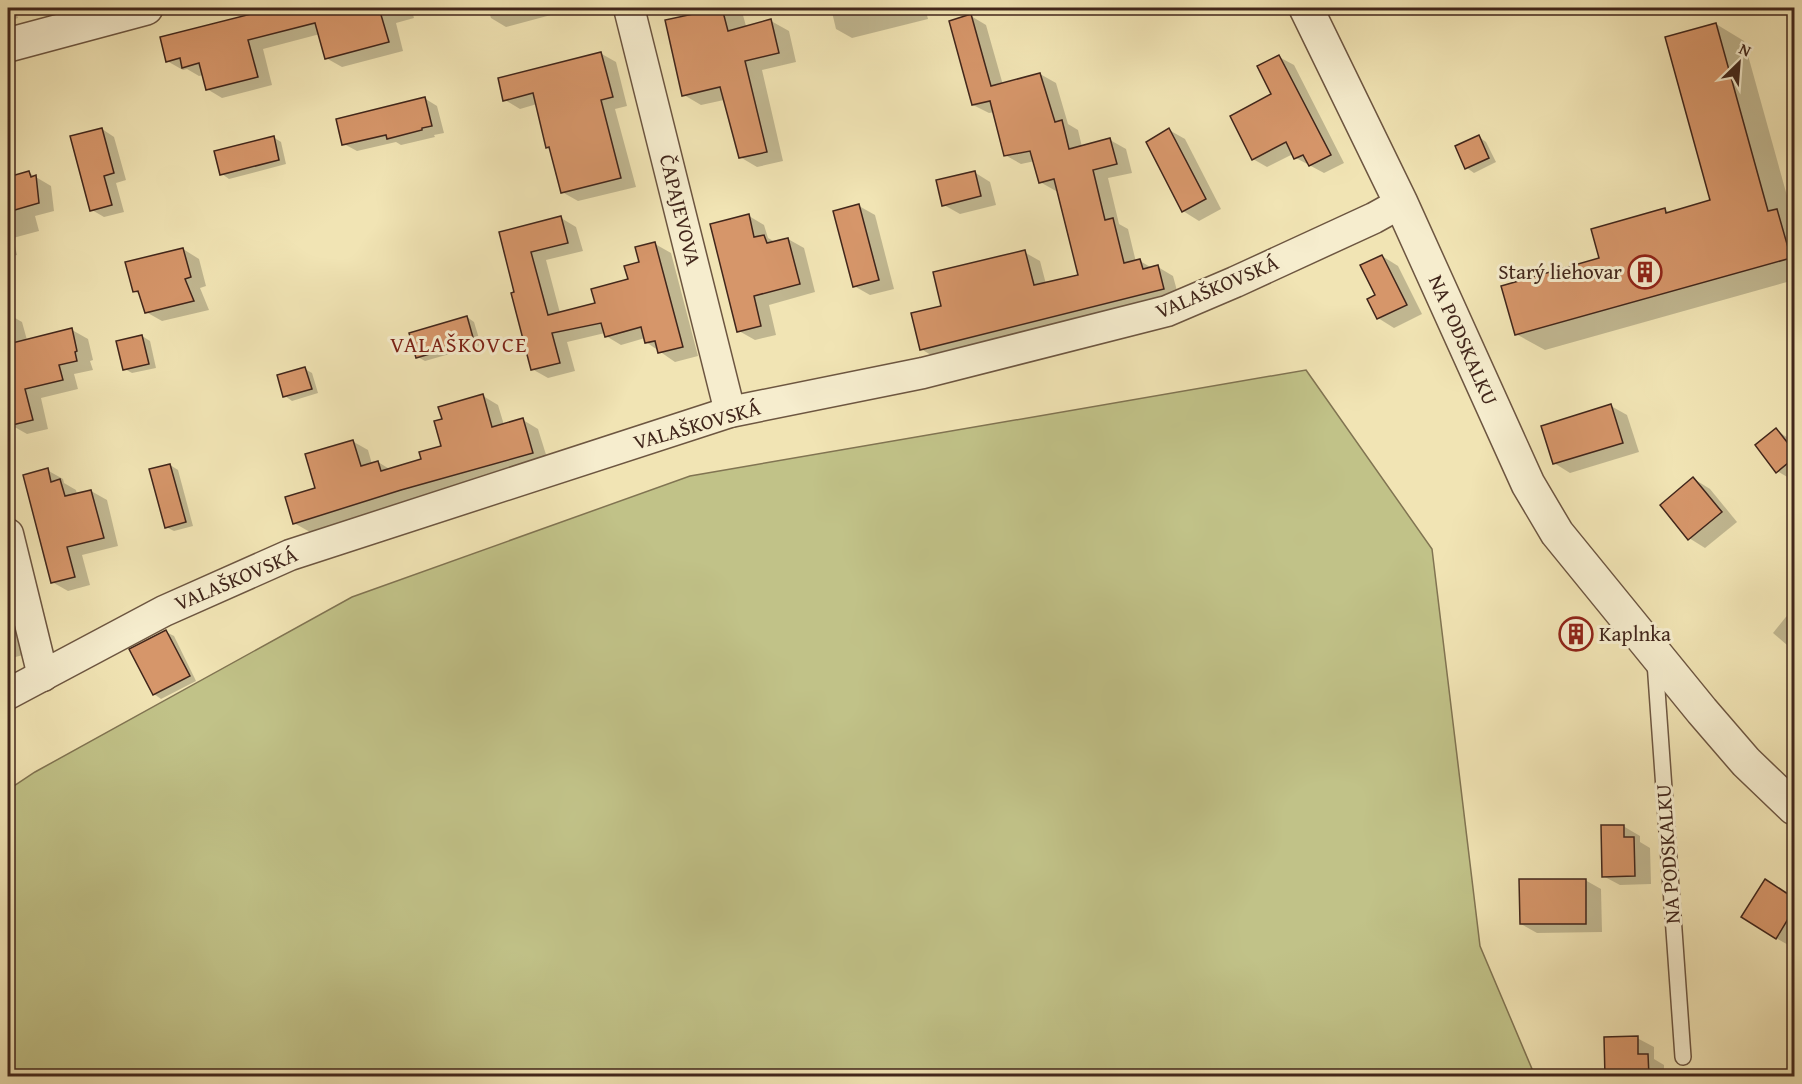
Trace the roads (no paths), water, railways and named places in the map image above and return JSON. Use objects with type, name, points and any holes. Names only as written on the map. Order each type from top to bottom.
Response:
[{"type":"street","points":[[8,45],[95,16],[146,8]]},
{"type":"street","name":"ČAPAJEVOVA","points":[[629,8],[730,412]]},
{"type":"street","name":"NA PODSKALKU","points":[[1306,8],[1401,203],[1528,484],[1557,533],[1702,711],[1746,762],[1794,808]]},
{"type":"street","name":"VALAŠKOVSKÁ","points":[[8,694],[164,611],[290,555],[730,412],[923,373],[1167,311],[1374,218],[1401,203]]},
{"type":"street","points":[[8,534],[43,676]]},
{"type":"lane","name":"NA PODSKALKU","points":[[1654,651],[1683,1057]]},
{"type":"place","name":"Starý liehovar","points":[[1645,272]]},
{"type":"place","name":"Kaplnka","points":[[1576,634]]},
{"type":"district","name":"VALAŠKOVCE","points":[[459,344]]}]
